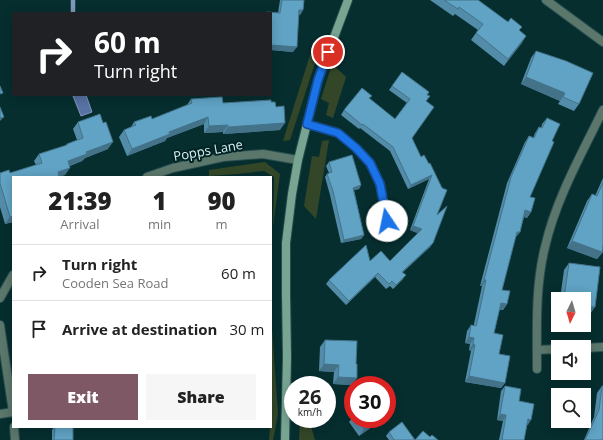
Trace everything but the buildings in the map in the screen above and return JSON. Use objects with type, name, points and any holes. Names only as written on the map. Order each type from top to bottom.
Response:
[{"type":"main road","points":[[285,440],[287,358],[286,243],[292,194],[298,160],[318,80],[348,0]]},
{"type":"street","points":[[546,0],[603,42]]},
{"type":"street","points":[[537,369],[537,297],[545,248],[560,198],[603,110]]},
{"type":"street","points":[[307,124],[338,133],[356,148],[370,163],[380,184],[387,221]]},
{"type":"street","name":"Popps Lane","points":[[150,176],[173,168],[223,157],[263,154],[298,160]]},
{"type":"street","points":[[372,224],[403,218]]},
{"type":"street","points":[[0,298],[12,277]]},
{"type":"street","points":[[0,326],[12,405]]},
{"type":"street","points":[[591,348],[603,347]]},
{"type":"street","points":[[537,350],[551,349]]},
{"type":"street","points":[[0,414],[12,412]]},
{"type":"street","points":[[14,428],[15,440]]},
{"type":"green space","points":[[310,55],[317,57],[290,140],[283,141]]},
{"type":"green space","points":[[332,64],[346,77],[333,118],[326,115],[329,103],[321,99]]},
{"type":"green space","points":[[329,140],[316,219],[304,206],[312,156],[319,157],[322,141]]},
{"type":"green space","points":[[265,162],[280,174],[273,227],[274,177],[264,171],[209,176],[209,170]]},
{"type":"green space","points":[[272,328],[278,414],[273,440],[269,440],[270,428],[272,428]]},
{"type":"green space","points":[[300,428],[312,428],[315,440],[299,440]]},
{"type":"water","points":[[73,96],[86,96],[92,112],[81,116]]},
{"type":"waterway","points":[[73,0],[73,12]]},
{"type":"route","points":[[328,52],[318,80],[307,124],[338,133],[356,148],[370,163],[380,184],[387,221]]}]
